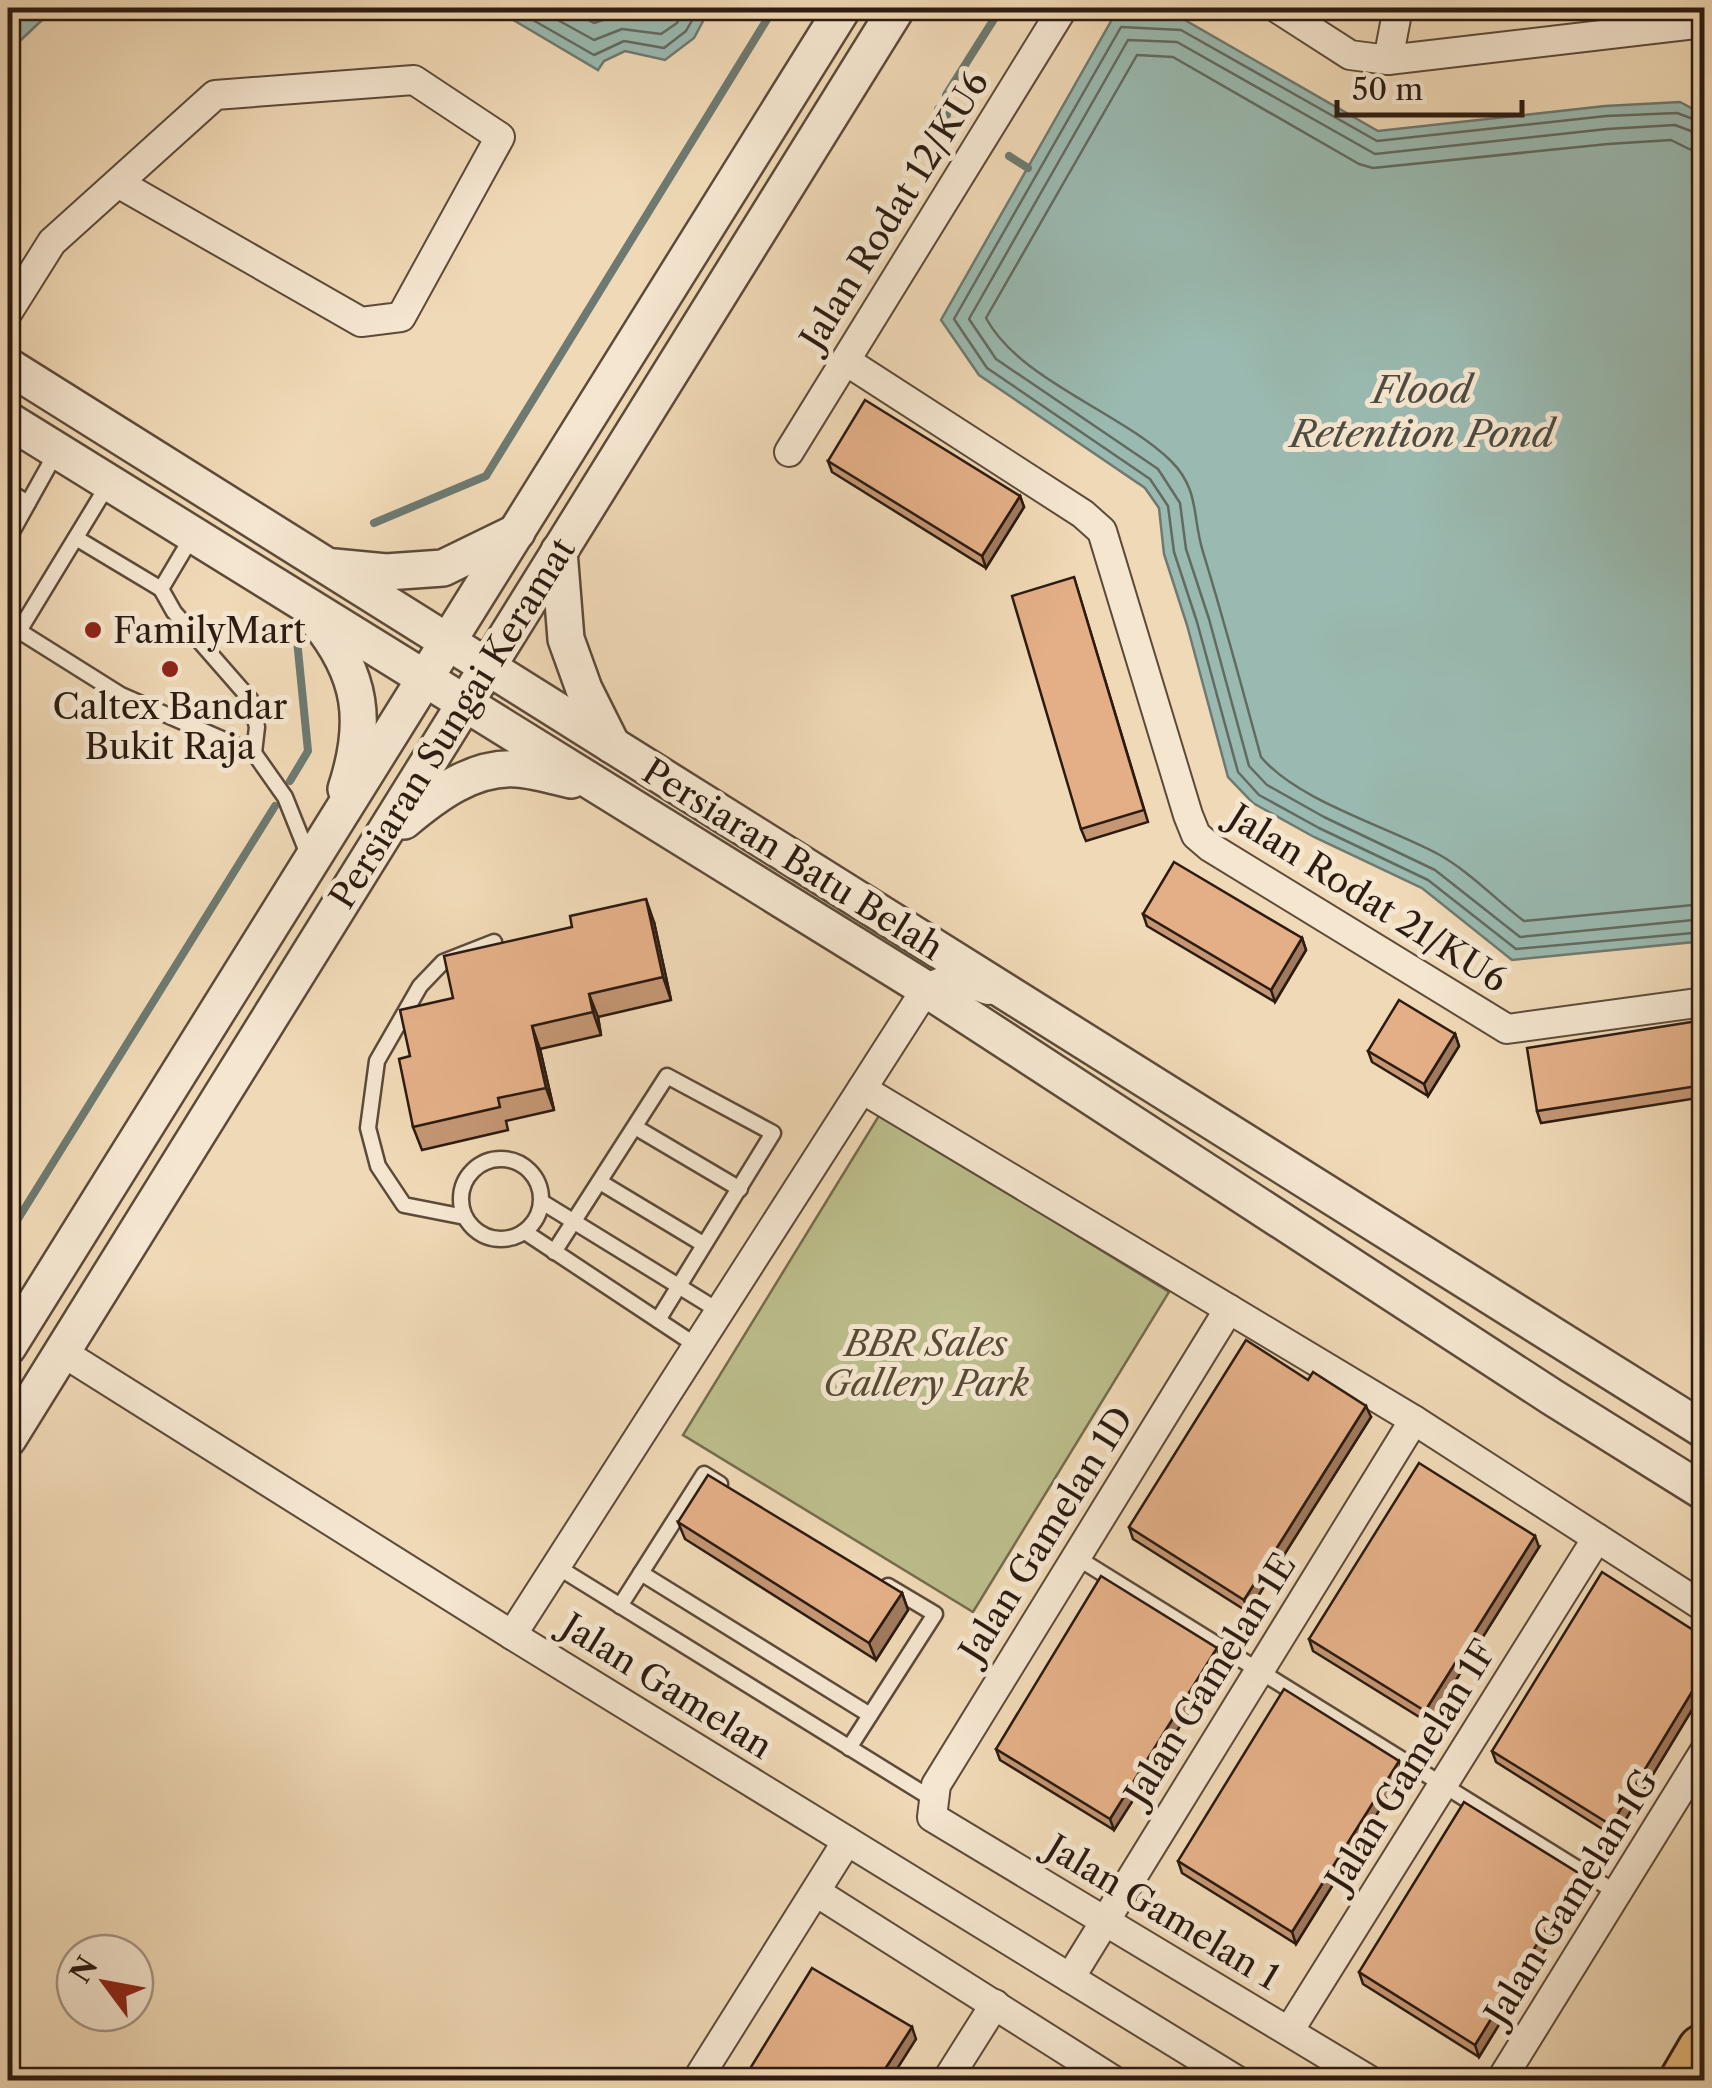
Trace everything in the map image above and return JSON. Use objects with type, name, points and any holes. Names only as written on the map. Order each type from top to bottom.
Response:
[{"type":"highway","points":[[1687,2080],[1704,2051]]},
{"type":"street","name":"Persiaran Sungai Keramat","points":[[8,1347],[842,8]]},
{"type":"street","name":"Persiaran Sungai Keramat","points":[[8,1439],[897,8]]},
{"type":"street","name":"Jalan Rodat 12/KU6","points":[[789,452],[1063,8]]},
{"type":"street","points":[[1278,8],[1350,55],[1388,60],[1704,23]]},
{"type":"street","points":[[1388,60],[1398,8]]},
{"type":"street","points":[[8,312],[52,242],[215,95],[414,80],[500,137],[400,317],[360,322],[118,183]]},
{"type":"street","name":"Jalan Rodat 21/KU6","points":[[846,361],[1083,514],[1102,531],[1188,815],[1196,835],[1210,847],[1507,1029],[1704,1002]]},
{"type":"street","name":"Persiaran Batu Belah","points":[[8,366],[1704,1430]]},
{"type":"street","name":"Persiaran Batu Belah","points":[[8,420],[926,989],[1704,1492]]},
{"type":"street","points":[[328,567],[386,572],[443,568],[517,532]]},
{"type":"street","points":[[559,551],[566,638],[584,689],[612,746]]},
{"type":"street","points":[[305,604],[341,649],[360,706],[355,762],[335,824]]},
{"type":"street","points":[[376,846],[439,792],[476,776],[514,768],[597,785]]},
{"type":"street","points":[[512,1634],[926,989],[940,980],[956,978],[1020,1003]]},
{"type":"street","points":[[862,1089],[1414,1420],[1704,1607]]},
{"type":"street","name":"Jalan Gamelan 1D","points":[[934,1800],[936,1785],[1229,1309]]},
{"type":"street","name":"Jalan Gamelan","points":[[62,1352],[1070,1978],[1196,2070],[1236,2080]]},
{"type":"street","name":"Jalan Gamelan 1E","points":[[1070,1978],[1414,1420]]},
{"type":"street","name":"Jalan Gamelan 1F","points":[[1288,2031],[1597,1538]]},
{"type":"street","name":"Jalan Gamelan 1G","points":[[1501,2080],[1704,1752]]},
{"type":"street","name":"Jalan Gamelan 1","points":[[934,1800],[932,1817],[1369,2080]]},
{"type":"street","points":[[697,2080],[848,1840]]},
{"type":"street","points":[[816,1892],[1113,2080]]},
{"type":"street","points":[[947,2080],[996,2004]]},
{"type":"lane","points":[[8,539],[57,451]]},
{"type":"lane","points":[[110,483],[13,627],[120,695],[254,753],[284,797],[311,862]]},
{"type":"lane","points":[[8,491],[28,503]]},
{"type":"lane","points":[[161,589],[193,535]]},
{"type":"lane","points":[[76,538],[161,589],[174,612],[250,699],[257,727],[254,753]]},
{"type":"lane","points":[[465,1217],[404,1205],[378,1166],[368,1128],[376,1061],[420,986],[443,962],[494,942]]},
{"type":"lane","points":[[554,1252],[667,1076],[773,1133],[658,1320]]},
{"type":"lane","points":[[634,1128],[740,1189]]},
{"type":"lane","points":[[500,1158],[526,1166],[540,1189],[539,1214],[525,1232],[512,1238],[485,1236],[473,1229],[465,1217],[461,1205],[466,1178],[476,1168],[500,1158]]},
{"type":"lane","points":[[600,1182],[704,1244]]},
{"type":"lane","points":[[542,1202],[719,1311]]},
{"type":"lane","points":[[525,1232],[697,1346]]},
{"type":"lane","points":[[620,1606],[704,1474],[737,1494]]},
{"type":"lane","points":[[1076,1558],[1617,1893]]},
{"type":"lane","points":[[556,1566],[934,1800]]},
{"type":"lane","points":[[641,1572],[870,1715]]},
{"type":"lane","points":[[849,1748],[936,1614],[869,1574]]},
{"type":"green space","name":"BBR Sales Gallery Park","points":[[880,1114],[1169,1292],[973,1612],[683,1435]]},
{"type":"water","points":[[8,8],[55,8],[8,52]]},
{"type":"water","points":[[493,8],[710,8],[694,38],[665,60],[625,51],[604,61],[598,70]]},
{"type":"water","name":"Flood Retention Pond","points":[[1114,16],[1183,19],[1378,131],[1605,106],[1680,102],[1704,115],[1704,941],[1512,960],[1422,888],[1253,803],[1228,777],[1164,554],[1159,508],[1145,488],[979,375],[941,320]]},
{"type":"building","points":[[865,400],[1020,496],[982,556],[828,461]]},
{"type":"building","points":[[1074,577],[1144,810],[1081,829],[1012,596]]},
{"type":"building","points":[[1174,862],[1302,938],[1271,990],[1143,914]]},
{"type":"building","points":[[646,899],[663,977],[589,994],[593,1012],[532,1026],[546,1088],[498,1098],[500,1107],[413,1127],[399,1059],[410,1056],[400,1010],[453,998],[444,956],[572,927],[570,916]]},
{"type":"building","points":[[1399,1000],[1455,1034],[1424,1084],[1368,1051]]},
{"type":"building","points":[[1704,1020],[1704,1085],[1537,1111],[1527,1048]]},
{"type":"building","points":[[1246,1340],[1308,1380],[1313,1372],[1366,1406],[1244,1600],[1129,1527]]},
{"type":"building","points":[[1419,1463],[1535,1536],[1425,1711],[1309,1639]]},
{"type":"building","points":[[708,1475],[902,1593],[869,1643],[678,1522]]},
{"type":"building","points":[[1602,1572],[1704,1637],[1704,1672],[1611,1825],[1492,1751]]},
{"type":"building","points":[[1101,1576],[1217,1648],[1110,1819],[996,1749]]},
{"type":"building","points":[[1284,1689],[1399,1761],[1292,1932],[1178,1861]]},
{"type":"building","points":[[1464,1802],[1580,1874],[1475,2045],[1359,1972]]},
{"type":"building","points":[[812,1968],[912,2027],[878,2080],[743,2080]]},
{"type":"waterway","points":[[374,523],[486,476],[774,8]]},
{"type":"waterway","points":[[786,8],[790,10]]},
{"type":"waterway","points":[[938,109],[947,115],[946,95],[1001,8]]},
{"type":"waterway","points":[[1009,156],[1028,168]]},
{"type":"waterway","points":[[290,781],[308,751],[297,640]]},
{"type":"waterway","points":[[8,1235],[275,806]]},
{"type":"place","name":"FamilyMart","points":[[93,630]]},
{"type":"place","name":"Caltex Bandar Bukit Raja","points":[[170,669]]}]
